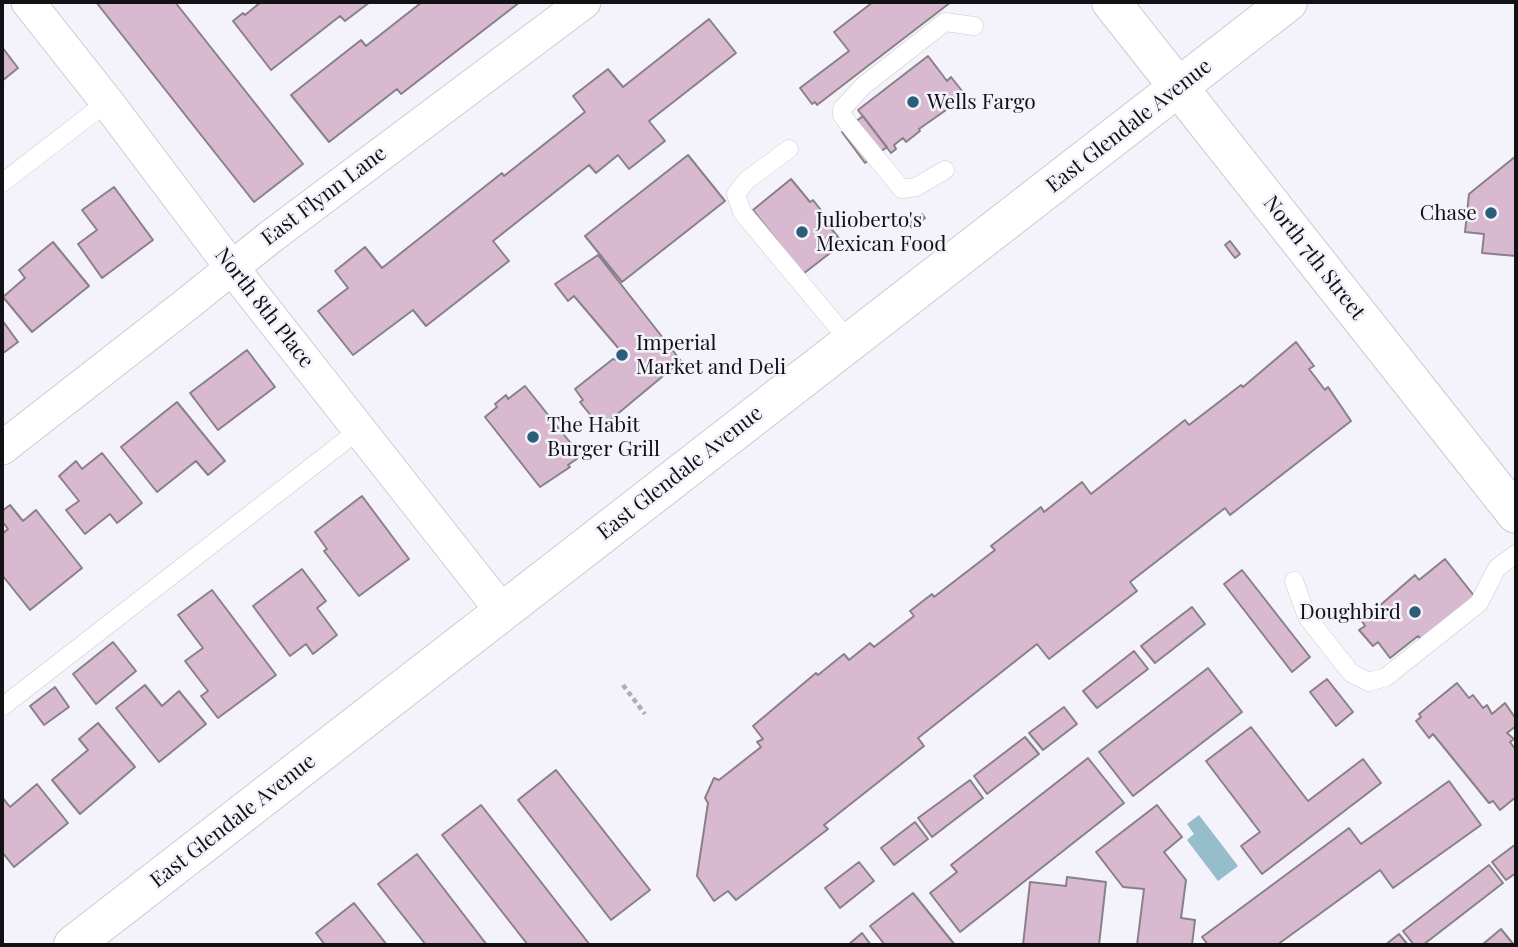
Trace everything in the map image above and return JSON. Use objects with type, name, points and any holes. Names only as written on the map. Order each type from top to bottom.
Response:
[{"type":"main road","name":"North 7th Street","points":[[1111,2],[1516,514]]},
{"type":"main road","name":"East Glendale Avenue","points":[[73,945],[1288,2]]},
{"type":"street","name":"North 8th Place","points":[[28,2],[232,268],[502,611]]},
{"type":"street","name":"East Flynn Lane","points":[[2,447],[232,268],[584,2]]},
{"type":"lane","points":[[946,170],[916,187],[902,189],[849,126],[842,115],[842,109],[863,86],[945,22],[974,26]]},
{"type":"lane","points":[[2,183],[107,102]]},
{"type":"lane","points":[[789,149],[746,181],[736,194],[742,212],[850,342]]},
{"type":"lane","points":[[2,707],[359,430]]},
{"type":"lane","points":[[1294,581],[1307,617],[1351,673],[1369,682],[1386,677],[1479,603],[1496,568],[1516,554]]},
{"type":"path","points":[[623,685],[645,714]]},
{"type":"water","points":[[1199,815],[1238,866],[1218,881],[1187,840],[1194,834],[1187,824]]},
{"type":"building","points":[[96,2],[175,2],[303,164],[254,202]]},
{"type":"building","points":[[261,2],[370,2],[345,21],[340,16],[271,70],[233,21]]},
{"type":"building","points":[[422,2],[520,2],[401,94],[397,89],[329,142],[291,95],[361,40],[366,46]]},
{"type":"building","points":[[873,2],[951,2],[817,105],[815,102],[812,104],[800,88],[849,51],[834,32]]},
{"type":"building","points":[[709,19],[736,53],[649,121],[665,141],[629,169],[618,155],[596,173],[589,165],[493,241],[509,261],[426,326],[413,310],[353,355],[318,311],[348,288],[335,271],[365,247],[382,268],[502,173],[504,176],[585,112],[573,96],[608,69],[623,87]]},
{"type":"building","points":[[2,47],[18,68],[2,81]]},
{"type":"building","name":"Wells Fargo","points":[[928,56],[947,81],[951,77],[966,96],[919,129],[920,131],[906,142],[903,138],[894,145],[896,149],[891,153],[858,110]]},
{"type":"building","points":[[863,116],[887,147],[865,163],[842,132]]},
{"type":"building","points":[[688,155],[725,201],[622,282],[585,236]]},
{"type":"building","name":"Chase","points":[[1516,156],[1516,256],[1482,253],[1484,234],[1465,232],[1469,194]]},
{"type":"building","name":"Julioberto's Mexican Food","points":[[791,179],[810,202],[813,200],[828,219],[825,221],[843,243],[803,274],[753,210]]},
{"type":"building","points":[[114,187],[153,240],[102,278],[78,244],[97,230],[82,210]]},
{"type":"building","points":[[922,214],[925,218],[912,228],[909,224]]},
{"type":"building","points":[[1230,241],[1240,254],[1235,258],[1225,245]]},
{"type":"building","points":[[53,242],[89,286],[32,332],[3,297],[25,278],[19,270]]},
{"type":"building","points":[[598,255],[681,361],[603,426],[580,402],[583,400],[575,389],[613,359],[617,360],[619,349],[574,296],[568,301],[555,284]]},
{"type":"building","points":[[2,320],[18,342],[2,354]]},
{"type":"building","points":[[1296,342],[1314,366],[1309,369],[1325,390],[1328,387],[1351,421],[1230,515],[1225,508],[1130,582],[1137,591],[1049,659],[1037,644],[918,738],[924,746],[824,825],[828,829],[736,900],[728,891],[714,901],[697,876],[708,803],[705,798],[714,778],[719,780],[761,747],[757,742],[763,739],[753,726],[816,673],[818,675],[844,654],[849,660],[870,643],[874,647],[914,616],[910,611],[932,594],[934,597],[995,550],[991,546],[1041,507],[1044,512],[1082,482],[1091,494],[1185,420],[1189,425],[1241,385],[1243,387]]},
{"type":"building","points":[[247,350],[275,387],[218,430],[190,393]]},
{"type":"building","name":"The Habit Burger Grill","points":[[525,386],[581,456],[568,465],[570,467],[540,487],[485,417],[506,395],[508,399]]},
{"type":"building","points":[[177,402],[225,461],[208,475],[196,461],[157,492],[121,447]]},
{"type":"building","points":[[102,453],[142,503],[117,523],[110,514],[85,534],[66,510],[79,501],[59,476],[76,461],[82,469]]},
{"type":"building","points":[[362,496],[409,559],[359,596],[324,551],[327,549],[315,532]]},
{"type":"building","points":[[10,505],[23,521],[36,510],[82,568],[30,610],[2,575],[2,534],[8,529],[2,521],[2,511]]},
{"type":"building","name":"Doughbird","points":[[1445,559],[1475,597],[1421,639],[1418,636],[1390,658],[1378,642],[1373,646],[1359,630],[1365,626],[1362,621],[1415,575],[1419,580]]},
{"type":"building","points":[[302,569],[326,601],[317,608],[337,635],[313,654],[306,644],[290,656],[253,606]]},
{"type":"building","points":[[1242,570],[1310,657],[1292,672],[1224,584]]},
{"type":"building","points":[[212,590],[276,675],[218,718],[201,696],[208,691],[185,661],[203,648],[178,615]]},
{"type":"building","points":[[1192,607],[1205,624],[1155,663],[1141,646]]},
{"type":"building","points":[[113,642],[136,671],[96,704],[73,674]]},
{"type":"building","points":[[1134,651],[1148,669],[1097,708],[1083,691]]},
{"type":"building","points":[[1208,668],[1242,712],[1133,796],[1099,752]]},
{"type":"building","points":[[1327,679],[1353,712],[1336,726],[1310,692]]},
{"type":"building","points":[[1457,683],[1469,698],[1473,695],[1483,708],[1487,705],[1492,714],[1505,703],[1516,719],[1516,726],[1507,733],[1514,739],[1510,742],[1516,750],[1516,797],[1500,810],[1493,801],[1489,803],[1433,734],[1429,738],[1416,721],[1421,717],[1419,714]]},
{"type":"building","points":[[145,685],[162,706],[179,691],[206,724],[159,762],[116,708]]},
{"type":"building","points":[[55,687],[69,707],[44,725],[30,706]]},
{"type":"building","points":[[1064,707],[1077,724],[1043,750],[1029,733]]},
{"type":"building","points":[[98,723],[135,767],[80,814],[52,780],[88,750],[79,739]]},
{"type":"building","points":[[1251,727],[1308,801],[1363,759],[1381,783],[1262,874],[1241,846],[1260,832],[1206,761]]},
{"type":"building","points":[[1025,737],[1039,754],[987,794],[974,776]]},
{"type":"building","points":[[1088,758],[1124,803],[960,932],[930,893],[957,872],[951,865]]},
{"type":"building","points":[[556,770],[650,890],[611,920],[518,800]]},
{"type":"building","points":[[970,780],[983,798],[932,837],[918,818]]},
{"type":"building","points":[[1449,781],[1481,825],[1393,888],[1380,870],[1277,945],[1208,945],[1202,937],[1349,828],[1361,844]]},
{"type":"building","points":[[37,784],[68,823],[14,867],[2,852],[2,797],[10,807]]},
{"type":"building","points":[[481,805],[590,945],[528,945],[442,835]]},
{"type":"building","points":[[1157,805],[1182,837],[1164,852],[1186,880],[1181,918],[1195,920],[1192,945],[1137,945],[1144,889],[1123,887],[1096,852]]},
{"type":"building","points":[[915,822],[928,839],[894,865],[881,848]]},
{"type":"building","points":[[1516,844],[1516,873],[1506,880],[1492,862]]},
{"type":"building","points":[[417,854],[487,945],[426,945],[378,884]]},
{"type":"building","points":[[859,862],[874,881],[840,908],[825,888]]},
{"type":"building","points":[[1489,865],[1503,883],[1423,945],[1414,945],[1403,931]]},
{"type":"building","points":[[1067,877],[1106,882],[1099,945],[1023,945],[1030,882],[1066,886]]},
{"type":"building","points":[[913,893],[955,945],[885,945],[870,926]]},
{"type":"building","points":[[354,903],[387,945],[325,945],[316,933]]},
{"type":"building","points":[[1501,929],[1514,945],[1483,945],[1483,944]]},
{"type":"building","points":[[862,933],[871,945],[848,945]]},
{"type":"building","points":[[1399,934],[1408,945],[1385,945]]},
{"type":"place","name":"Wells Fargo","points":[[913,102]]},
{"type":"place","name":"Chase","points":[[1491,213]]},
{"type":"place","name":"Julioberto's Mexican Food","points":[[802,232]]},
{"type":"place","name":"Imperial Market and Deli","points":[[622,355]]},
{"type":"place","name":"The Habit Burger Grill","points":[[533,437]]},
{"type":"place","name":"Doughbird","points":[[1415,612]]}]
